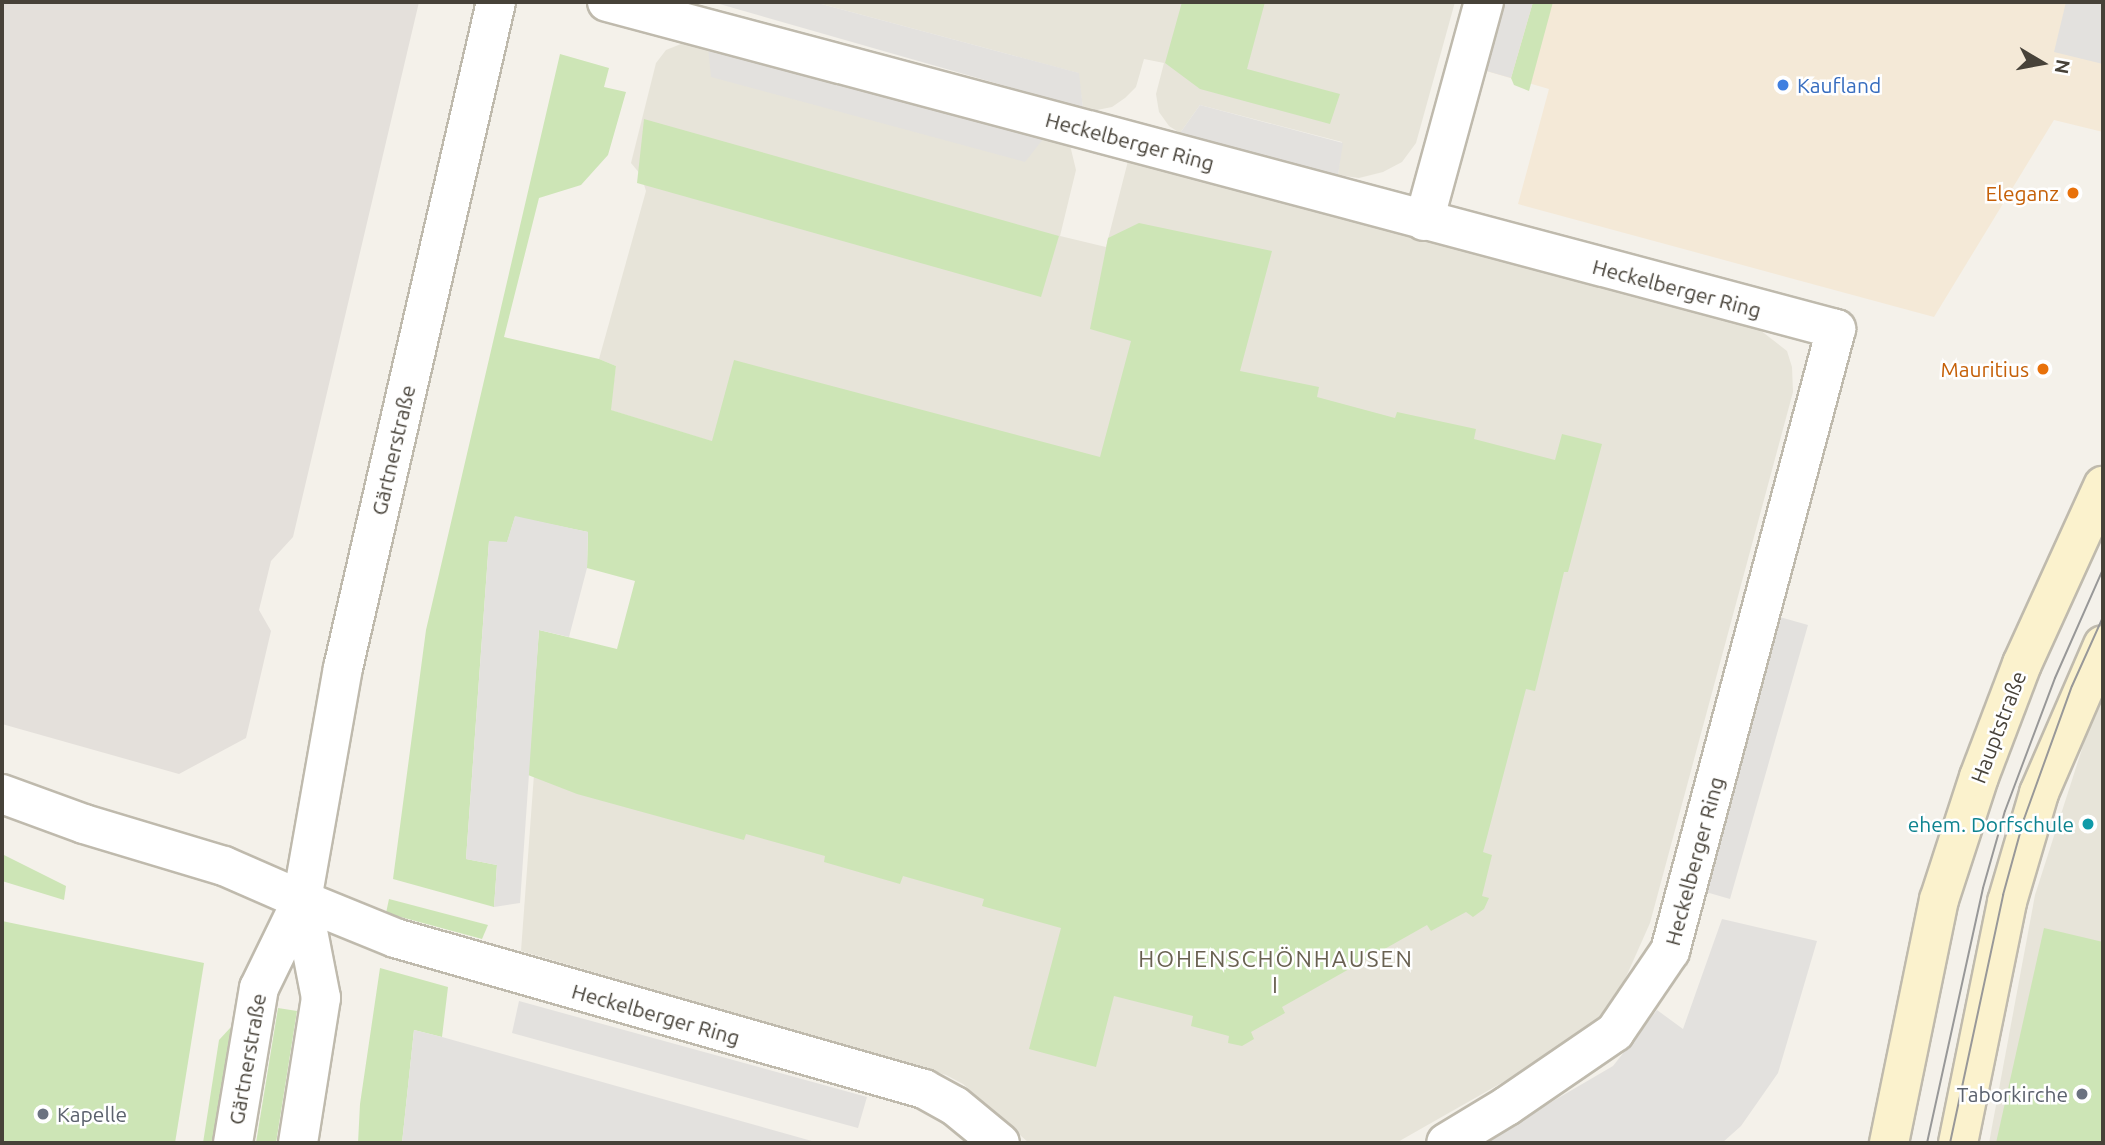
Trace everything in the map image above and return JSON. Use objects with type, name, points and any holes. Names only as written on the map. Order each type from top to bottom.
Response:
[{"type":"main road","name":"Hauptstraße","points":[[1889,1143],[1939,900],[1979,777],[2022,664],[2103,486]]},
{"type":"main road","points":[[1958,1143],[2010,890],[2039,793],[2103,645]]},
{"type":"street","name":"Gärtnerstraße","points":[[233,1143],[259,988],[302,900],[343,668],[496,2]]},
{"type":"street","name":"Heckelberger Ring","points":[[607,2],[1836,329],[1670,951],[1615,1032],[1507,1106],[1446,1143]]},
{"type":"street","points":[[1424,221],[1484,2]]},
{"type":"street","name":"Heckelberger Ring","points":[[2,794],[83,824],[224,866],[360,926],[407,942],[924,1089],[955,1106],[1000,1143]]},
{"type":"street","name":"Gärtnerstraße","points":[[298,1143],[321,998],[302,900]]},
{"type":"shaded area","points":[[2,2],[419,2],[293,537],[271,561],[259,610],[271,631],[246,738],[179,774],[2,724]]},
{"type":"shaded area","points":[[814,2],[1455,2],[1416,143],[1402,162],[1383,172],[1359,178],[1338,175],[1342,142],[1200,105],[1180,133],[1169,126],[1159,112],[1156,94],[1164,63],[1144,59],[1136,87],[1112,107],[1097,110],[1083,108],[1078,73]]},
{"type":"shaded area","points":[[814,2],[1079,73],[1083,108],[716,3]]},
{"type":"shaded area","name":"Kaufland","points":[[1495,2],[2103,2],[2103,132],[2054,120],[1934,317],[1518,204],[1549,89],[1476,68]]},
{"type":"shaded area","points":[[1495,2],[1533,2],[1511,78],[1476,68]]},
{"type":"shaded area","points":[[2066,2],[2103,2],[2103,64],[2054,52]]},
{"type":"shaded area","points":[[681,44],[694,45],[1070,145],[1076,170],[1060,236],[1106,247],[1128,161],[1760,330],[1787,351],[1792,367],[1793,392],[1650,923],[1618,995],[1593,1025],[1568,1045],[1396,1143],[1029,1143],[963,1084],[946,1075],[521,951],[543,652],[645,679],[711,441],[610,410],[616,366],[599,359],[646,191],[641,175],[631,163],[656,63],[666,50]]},
{"type":"shaded area","points":[[708,47],[1044,138],[1025,162],[711,77]]},
{"type":"shaded area","points":[[1200,105],[1343,143],[1338,175],[1180,133]]},
{"type":"shaded area","points":[[515,516],[588,532],[587,568],[569,637],[539,630],[520,903],[494,907],[497,865],[466,859],[489,541],[507,542]]},
{"type":"shaded area","points":[[1776,616],[1808,625],[1730,899],[1699,890]]},
{"type":"shaded area","points":[[2103,692],[2103,1143],[1989,1143],[2035,895],[2090,724]]},
{"type":"shaded area","points":[[1722,919],[1817,941],[1778,1073],[1741,1126],[1722,1143],[1481,1143],[1613,1066],[1657,1010],[1683,1029]]},
{"type":"shaded area","points":[[519,1001],[867,1097],[858,1128],[512,1033]]},
{"type":"shaded area","points":[[414,1030],[442,1037],[819,1143],[402,1143]]},
{"type":"green space","points":[[1182,2],[1265,2],[1247,69],[1340,94],[1330,124],[1200,89],[1165,63]]},
{"type":"green space","points":[[1533,2],[1553,2],[1529,91],[1514,85],[1511,78]]},
{"type":"green space","points":[[560,54],[609,68],[604,87],[626,92],[608,155],[581,185],[539,198],[504,337],[599,359],[616,366],[611,410],[712,441],[734,360],[1100,457],[1131,341],[1090,329],[1108,238],[1139,223],[1272,251],[1240,371],[1319,387],[1317,397],[1395,418],[1397,412],[1476,429],[1474,439],[1555,460],[1562,434],[1602,444],[1568,572],[1564,572],[1535,691],[1526,689],[1483,852],[1492,855],[1482,896],[1489,898],[1484,909],[1473,917],[1466,912],[1431,931],[1427,925],[1282,1007],[1285,1013],[1251,1032],[1254,1039],[1242,1046],[1228,1043],[1229,1036],[1191,1026],[1193,1016],[1114,996],[1096,1067],[1029,1049],[1061,928],[982,906],[984,899],[903,876],[900,884],[824,862],[825,856],[746,834],[744,840],[577,794],[528,775],[539,630],[617,649],[635,581],[587,568],[588,532],[515,517],[507,543],[489,541],[466,859],[497,865],[494,907],[393,879],[426,630]]},
{"type":"green space","points":[[644,119],[1059,236],[1041,297],[637,183]]},
{"type":"green space","points":[[2,854],[66,886],[64,900],[2,881]]},
{"type":"green space","points":[[389,899],[488,925],[482,939],[386,913]]},
{"type":"green space","points":[[2,921],[204,963],[175,1143],[2,1143]]},
{"type":"green space","points":[[2044,928],[2103,942],[2103,1143],[1996,1143]]},
{"type":"green space","points":[[380,968],[448,987],[442,1037],[414,1030],[402,1143],[358,1143],[360,1104]]},
{"type":"green space","points":[[278,1008],[297,1011],[276,1143],[256,1143]]},
{"type":"green space","points":[[231,1027],[213,1143],[203,1143],[219,1040]]},
{"type":"tram line","points":[[1927,1143],[1983,888],[2005,811],[2055,678],[2103,569]]},
{"type":"tram line","points":[[1950,1143],[2003,895],[2024,819],[2072,686],[2103,617]]},
{"type":"place","name":"Kaufland","points":[[1783,85]]},
{"type":"place","name":"Eleganz","points":[[2073,193]]},
{"type":"place","name":"Mauritius","points":[[2043,369]]},
{"type":"place","name":"ehem. Dorfschule","points":[[2088,824]]},
{"type":"place","name":"Taborkirche","points":[[2082,1094]]},
{"type":"place","name":"Kapelle","points":[[43,1114]]},
{"type":"district","name":"HOHENSCHÖNHAUSEN I","points":[[1276,972]]}]
